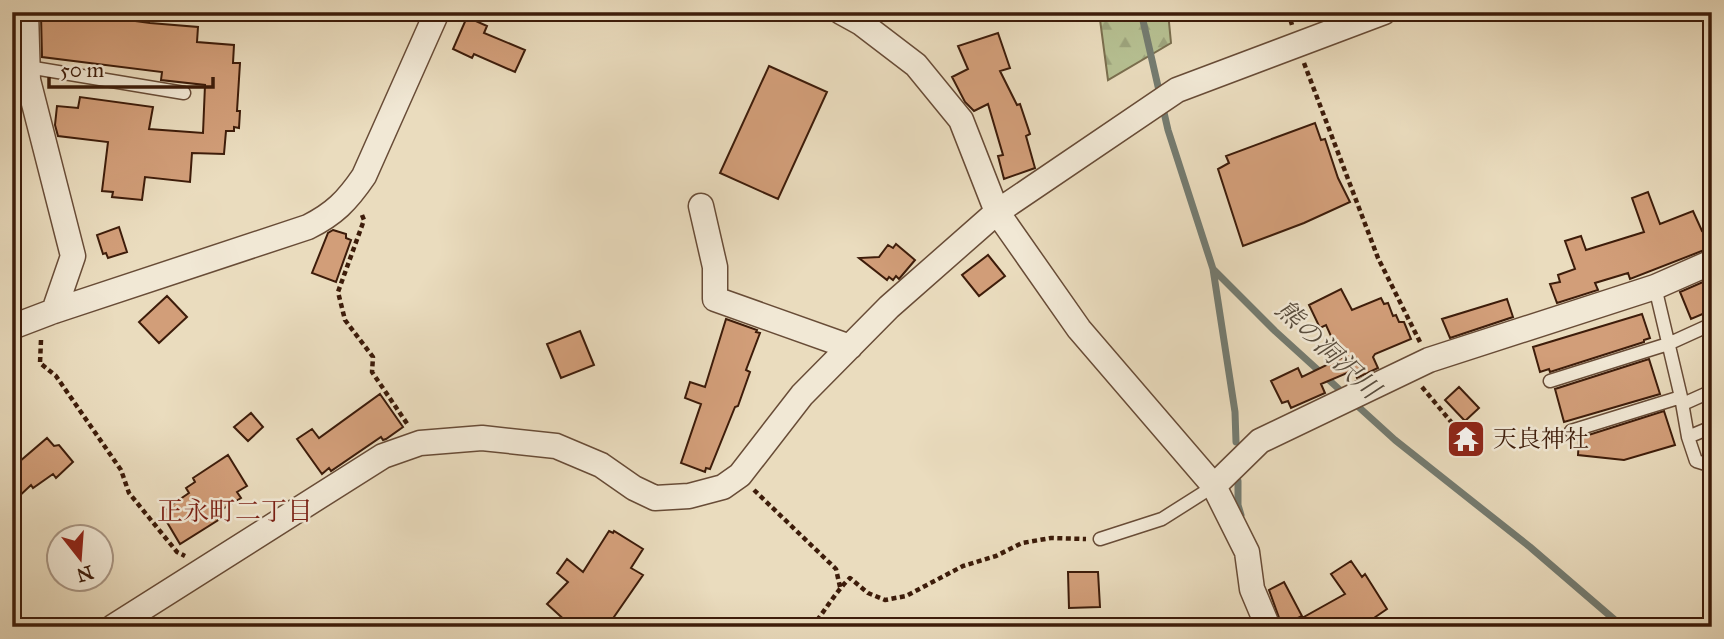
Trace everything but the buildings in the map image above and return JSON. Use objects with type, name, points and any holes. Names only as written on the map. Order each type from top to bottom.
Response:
[{"type":"street","points":[[26,12],[23,73],[73,256],[54,311]]},
{"type":"street","points":[[12,327],[307,228],[330,216],[364,176],[437,12]]},
{"type":"street","points":[[841,12],[861,23],[916,65],[961,120],[997,212],[1079,329],[1214,486],[1247,552],[1252,589],[1268,627]]},
{"type":"street","points":[[113,627],[383,456],[419,443],[482,438],[556,446],[601,465],[634,488],[655,498],[689,496],[723,487],[740,475],[802,395],[889,307],[997,212],[1177,90],[1384,12]]},
{"type":"street","points":[[701,206],[715,267],[715,299],[850,347]]},
{"type":"street","points":[[1214,486],[1260,441],[1429,360],[1655,287],[1712,262]]},
{"type":"lane","points":[[23,73],[184,93]]},
{"type":"lane","points":[[1655,287],[1688,437],[1696,461],[1712,466]]},
{"type":"lane","points":[[1550,381],[1668,344],[1712,324]]},
{"type":"lane","points":[[1571,431],[1712,391]]},
{"type":"lane","points":[[1688,437],[1712,426]]},
{"type":"lane","points":[[1100,539],[1162,519],[1214,486]]},
{"type":"path","points":[[1297,45],[1378,258],[1429,360]]},
{"type":"path","points":[[353,192],[364,220],[338,292],[345,320],[373,356],[372,372],[419,443]]},
{"type":"path","points":[[54,311],[40,343],[40,363],[56,376],[121,470],[129,493],[177,551],[208,568]]},
{"type":"path","points":[[1426,393],[1457,429]]},
{"type":"path","points":[[740,475],[836,569],[840,587]]},
{"type":"path","points":[[812,627],[835,599],[840,587],[850,578],[869,593],[885,600],[906,596],[963,566],[996,556],[1022,543],[1051,538],[1100,539]]},
{"type":"green space","points":[[1099,12],[1168,12],[1171,43],[1108,80]]},
{"type":"waterway","name":"熊の洞沢川","points":[[1141,12],[1168,130],[1213,269],[1275,331],[1395,440],[1530,547],[1623,627]]},
{"type":"waterway","points":[[1213,269],[1235,412],[1236,442]]},
{"type":"waterway","points":[[1238,481],[1238,505],[1241,515]]},
{"type":"place","name":"天良神社","points":[[1466,439]]},
{"type":"district","name":"正永町二丁目","points":[[235,511]]}]
